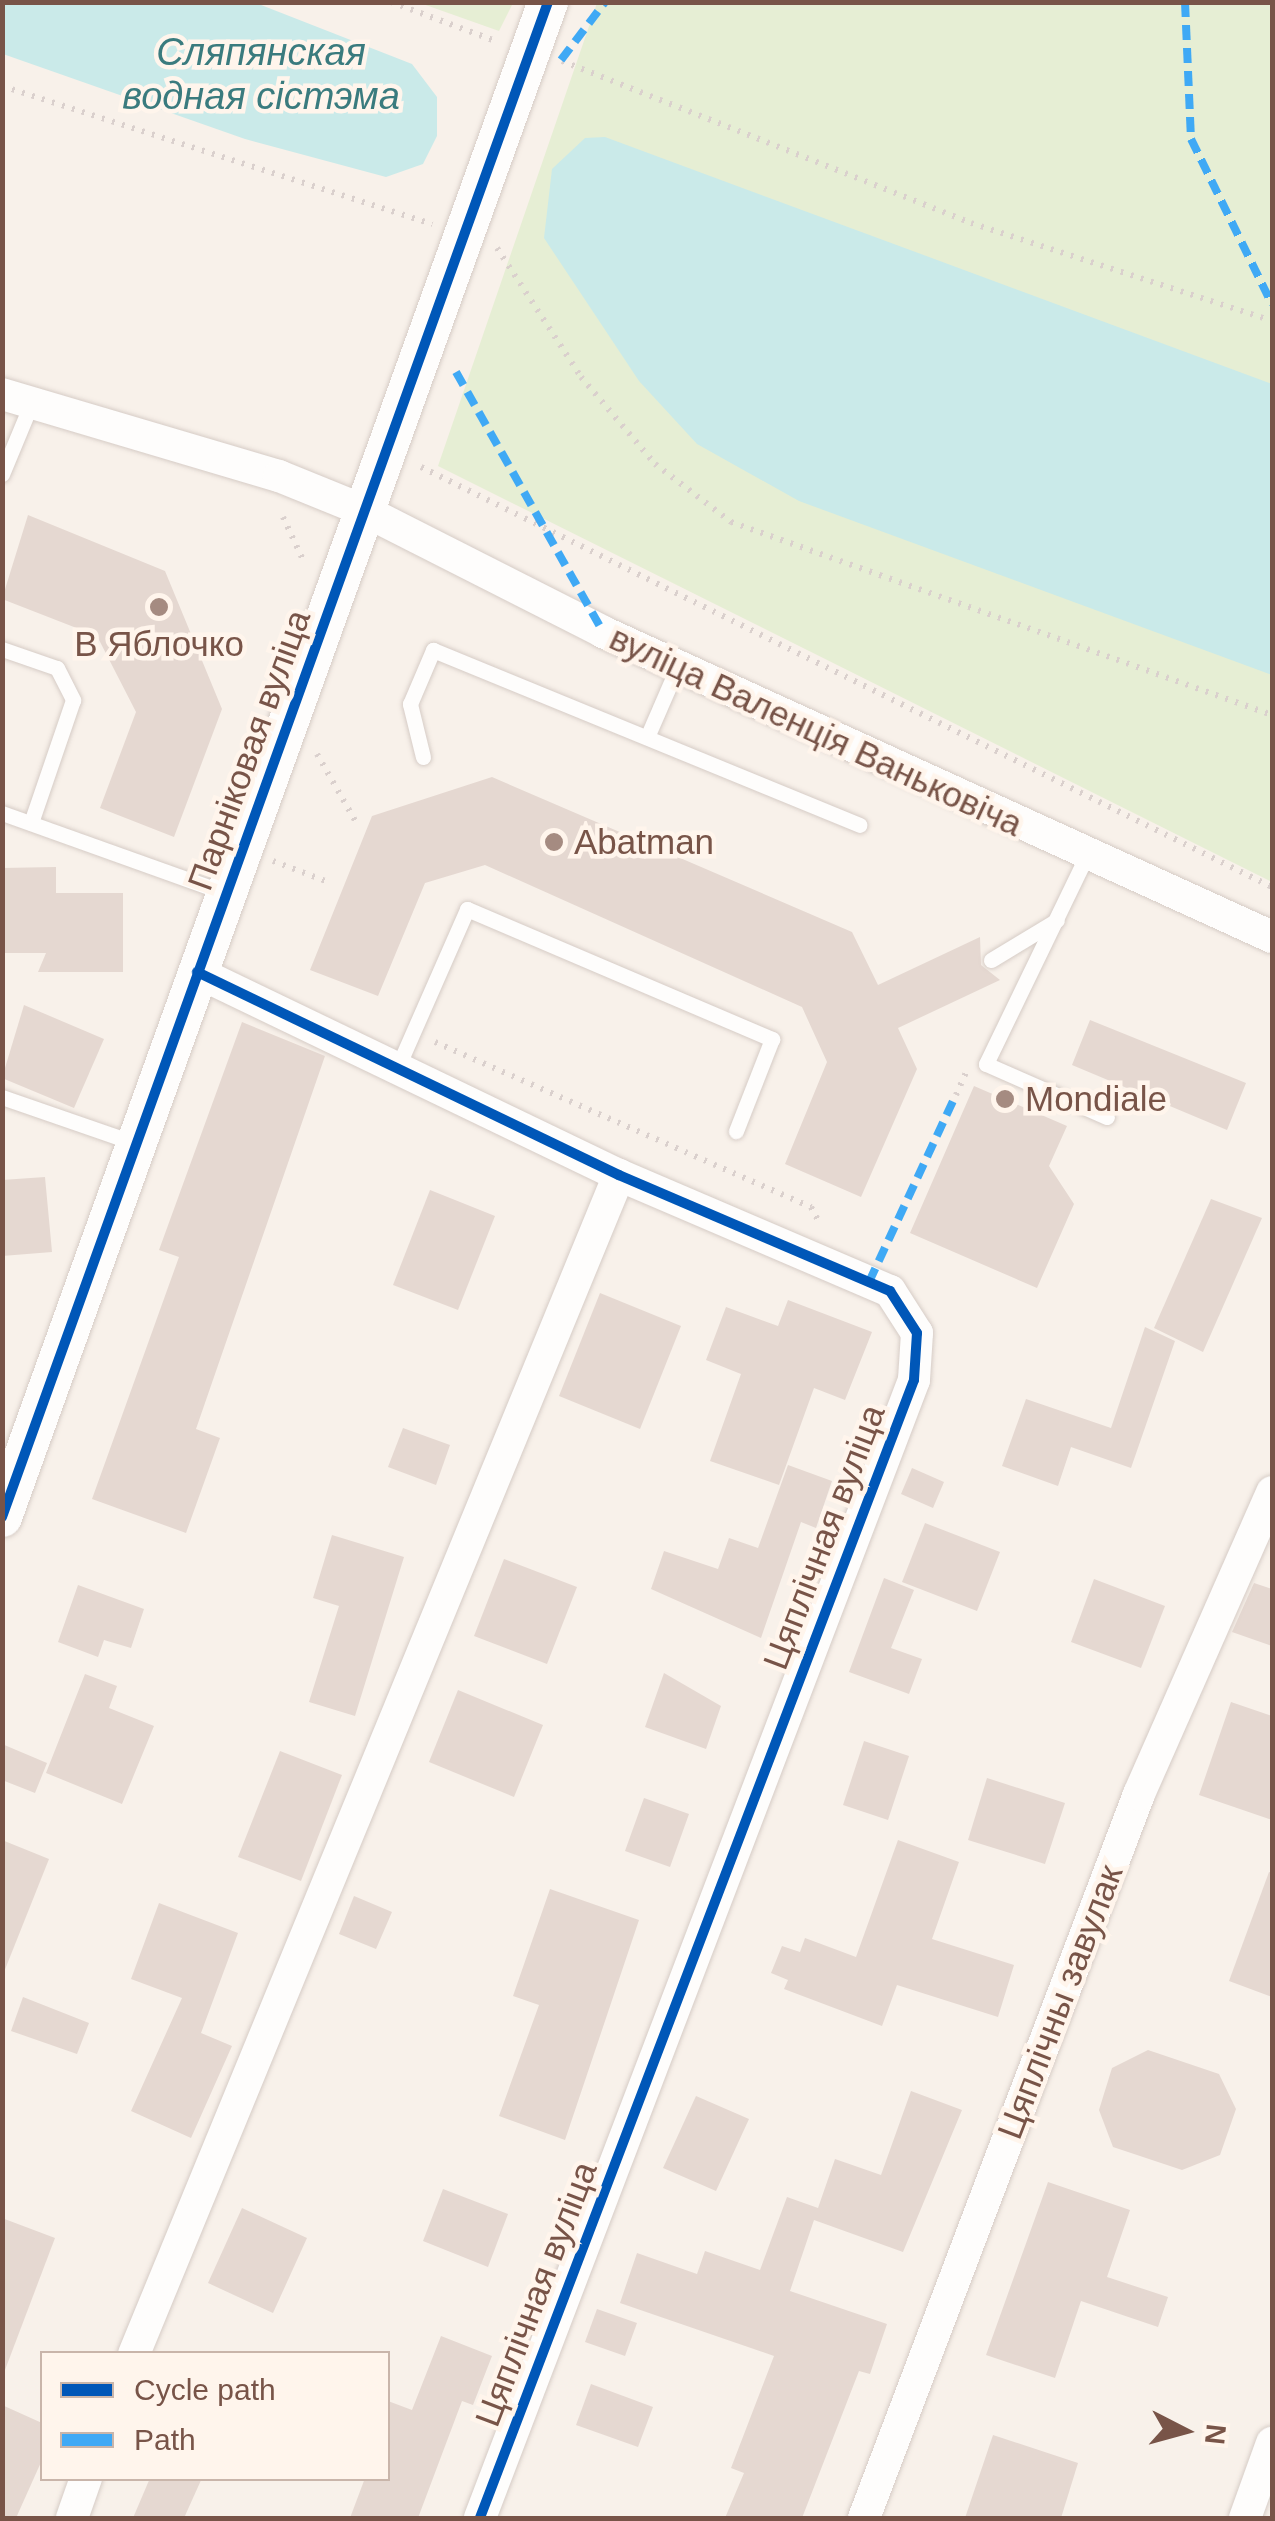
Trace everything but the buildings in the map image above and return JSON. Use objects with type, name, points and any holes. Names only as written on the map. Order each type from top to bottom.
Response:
[{"type":"street","name":"Парніковая вуліца","points":[[2,1517],[470,230],[548,2]]},
{"type":"street","name":"вуліца Валенція Ваньковіча","points":[[17,398],[279,476],[365,511],[678,666],[1086,858],[1272,938]]},
{"type":"street","name":"Цяплічная вуліца","points":[[197,972],[396,1072],[619,1175],[890,1291],[908,1311],[914,1380],[480,2518]]},
{"type":"street","points":[[135,2351],[619,1175]]},
{"type":"street","name":"Цяплічны завулак","points":[[864,2518],[1139,1794],[1272,1492]]},
{"type":"street","points":[[1245,2518],[1272,2444]]},
{"type":"street","points":[[72,2518],[85,2481]]},
{"type":"lane","points":[[2,474],[17,398]]},
{"type":"lane","points":[[2,649],[57,668],[73,700],[31,824]]},
{"type":"lane","points":[[422,758],[410,704],[433,650],[648,735],[859,825]]},
{"type":"lane","points":[[648,735],[678,666]]},
{"type":"lane","points":[[2,813],[226,894]]},
{"type":"lane","points":[[1086,858],[986,1064],[1107,1117]]},
{"type":"lane","points":[[396,1072],[467,909],[772,1039],[736,1131]]},
{"type":"lane","points":[[991,960],[1057,920]]},
{"type":"lane","points":[[2,1097],[136,1143]]},
{"type":"path","points":[[391,2],[500,43]]},
{"type":"path","points":[[561,60],[971,223],[1272,321]]},
{"type":"path","points":[[2,86],[470,230],[643,450],[731,522],[1272,715]]},
{"type":"path","points":[[420,466],[1272,887]]},
{"type":"path","points":[[316,753],[356,822]]},
{"type":"path","points":[[271,860],[328,882]]},
{"type":"path","points":[[413,1033],[811,1207],[848,1273]]},
{"type":"green space","points":[[420,3],[513,3],[499,31]]},
{"type":"green space","points":[[597,3],[1272,3],[1272,882],[438,466]]},
{"type":"water","name":"Сляпянская водная сістэма","points":[[2,3],[256,3],[412,64],[437,97],[437,136],[423,164],[386,177],[245,139],[3,54]]},
{"type":"water","points":[[605,137],[1272,384],[1272,675],[799,501],[697,444],[639,381],[544,238],[552,169],[585,138]]},
{"type":"marked path","points":[[561,60],[605,2]]},
{"type":"marked path","points":[[1185,2],[1191,139],[1272,304]]},
{"type":"marked path","points":[[456,372],[603,632]]},
{"type":"marked path","points":[[869,1282],[956,1095]]},
{"type":"cycle path","points":[[2,1517],[548,2]]},
{"type":"cycle path","points":[[197,972],[619,1175],[890,1291],[917,1333],[914,1380],[480,2518]]},
{"type":"place","name":"В Яблочко","points":[[159,607]]},
{"type":"place","name":"Abatman","points":[[554,842]]},
{"type":"place","name":"Mondiale","points":[[1005,1099]]}]
